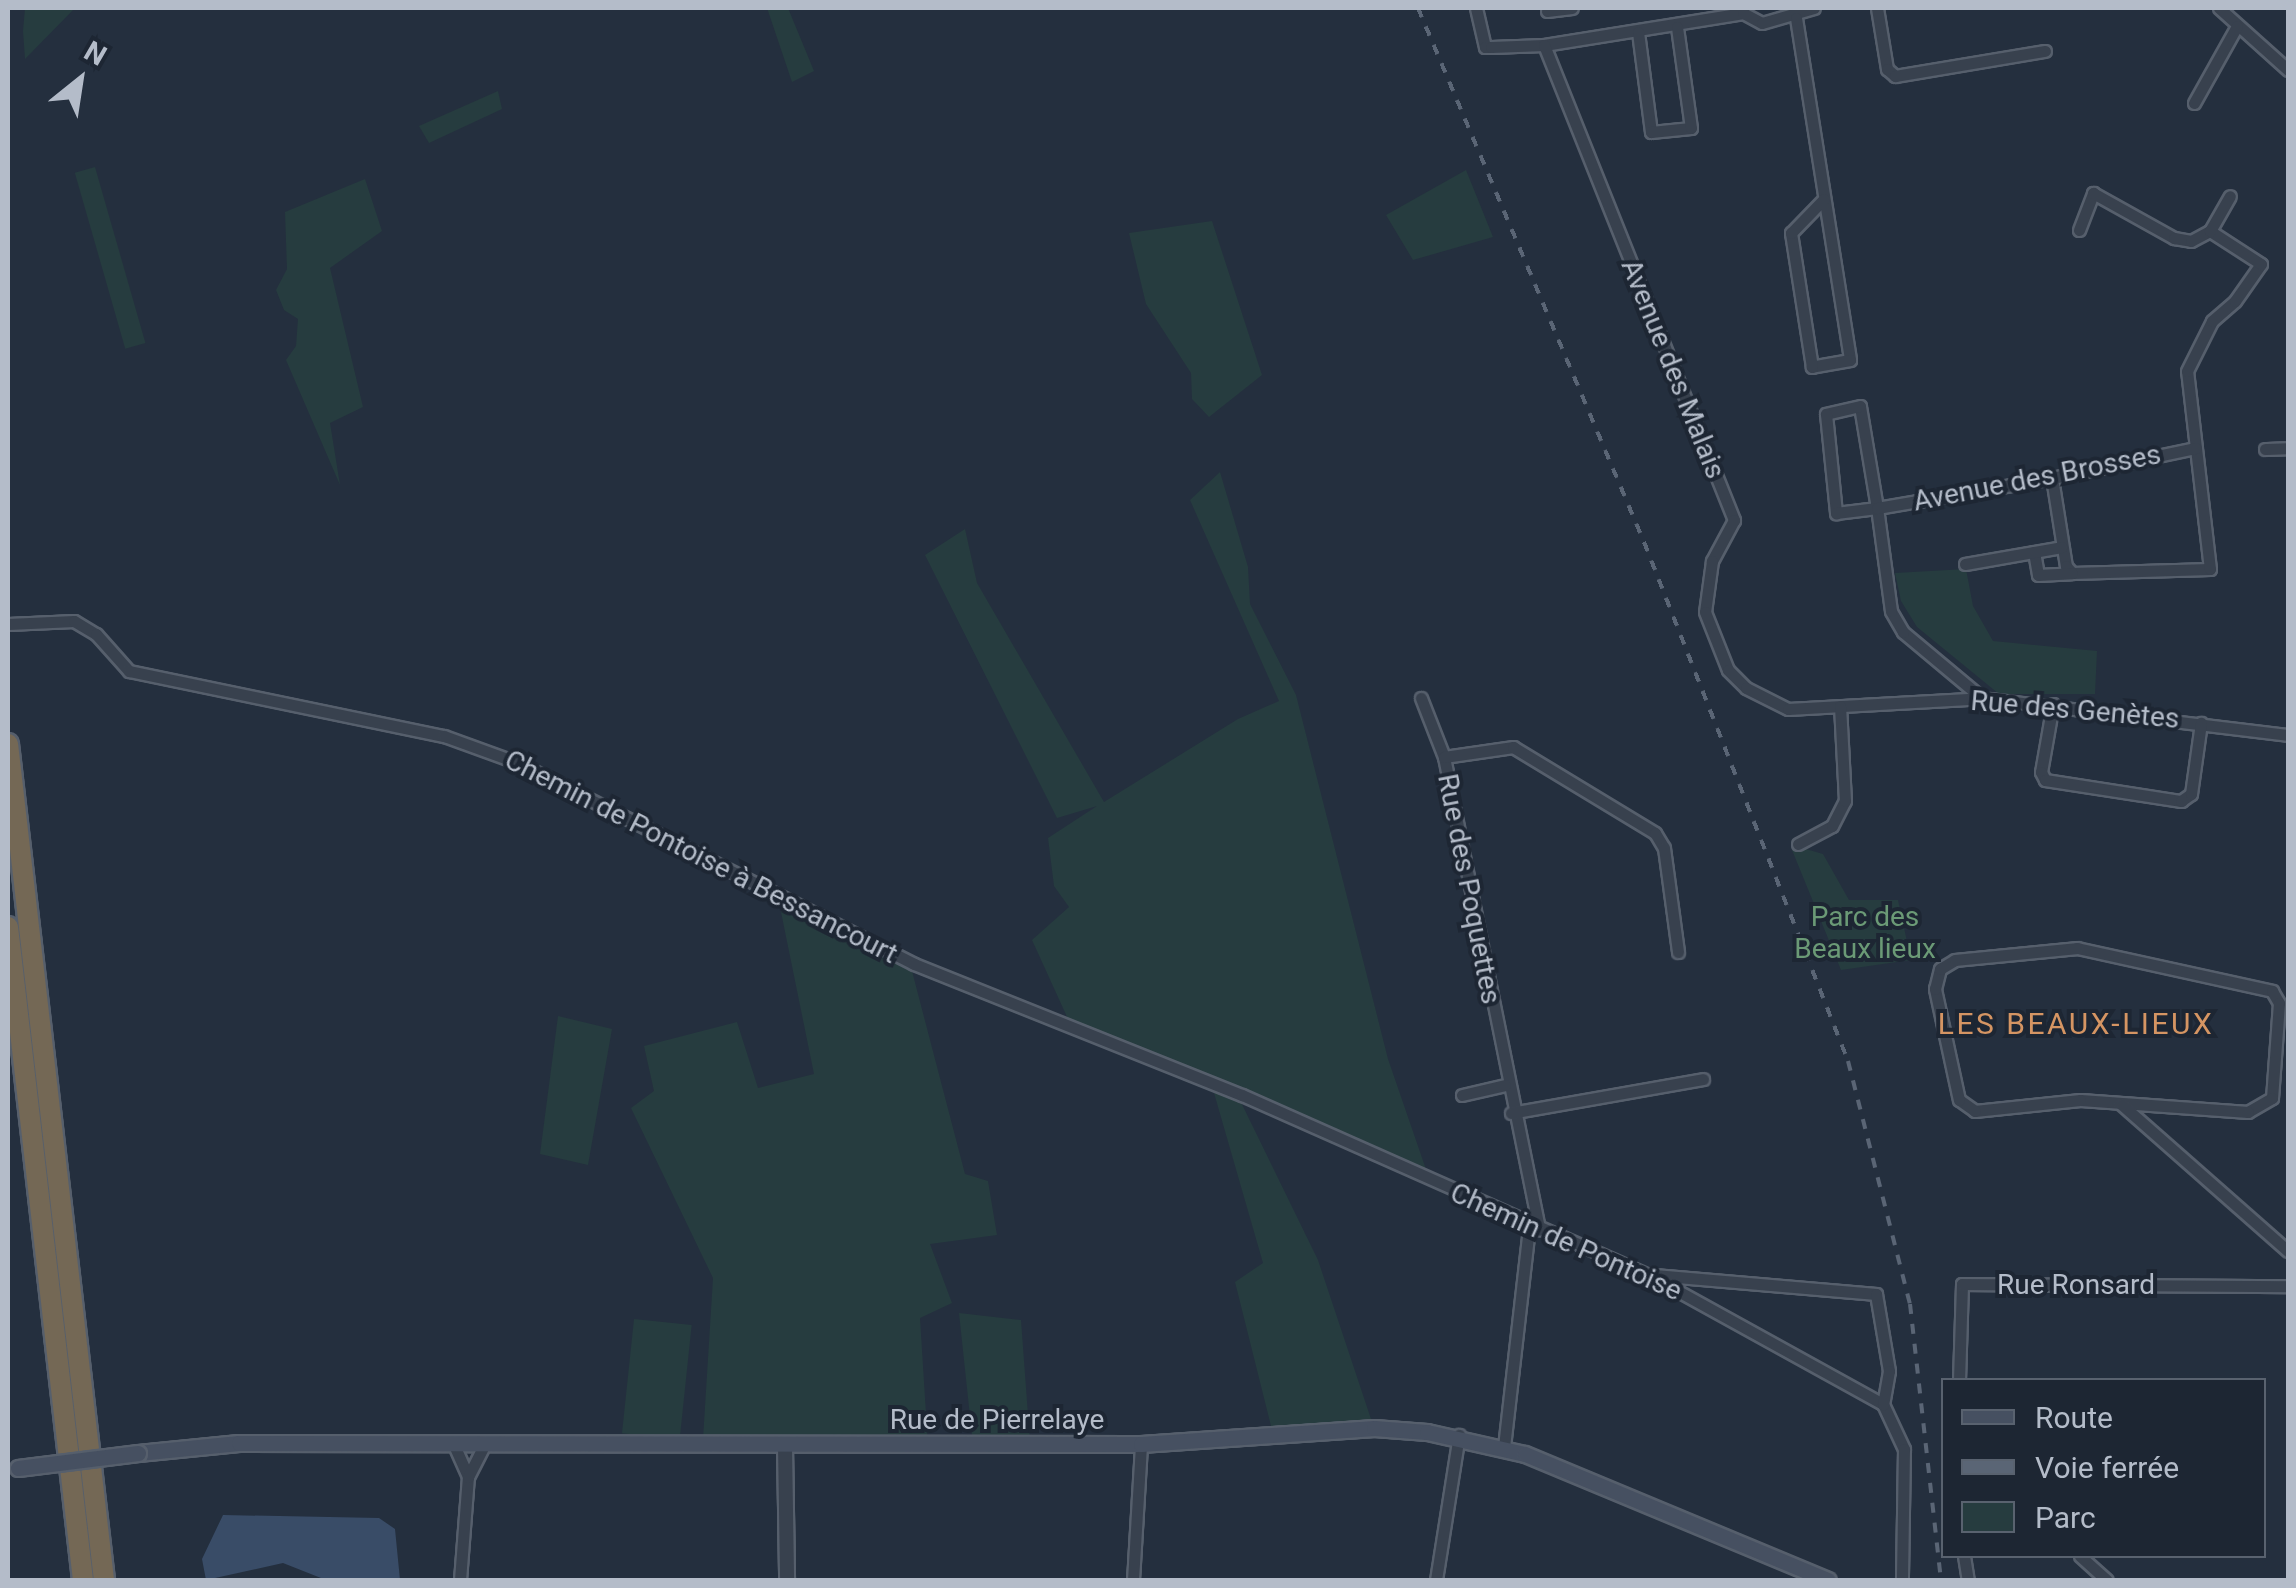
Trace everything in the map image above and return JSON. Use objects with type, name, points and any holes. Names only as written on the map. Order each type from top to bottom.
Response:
[{"type":"highway","points":[[8,744],[104,1580]]},
{"type":"highway","points":[[8,927],[83,1580]]},
{"type":"main road","name":"Rue de Pierrelaye","points":[[13,1469],[239,1443],[1140,1444],[1374,1428],[1459,1435],[1504,1448],[1826,1580]]},
{"type":"street","points":[[1476,8],[1484,47],[1544,45],[1676,27],[1742,10],[1762,23],[1796,18],[1814,8]]},
{"type":"street","points":[[1547,11],[1572,8]]},
{"type":"street","points":[[1876,8],[1887,69],[1895,76],[2045,51]]},
{"type":"street","points":[[2219,8],[2288,70]]},
{"type":"street","points":[[1796,18],[1850,360],[1812,367],[1790,234],[1824,199]]},
{"type":"street","points":[[2194,103],[2238,26]]},
{"type":"street","points":[[1638,32],[1650,132],[1691,128],[1676,27]]},
{"type":"street","name":"Avenue des Malais","points":[[1544,45],[1734,520],[1712,561],[1705,612],[1728,670],[1746,688]]},
{"type":"street","points":[[2079,230],[2093,193],[2174,238],[2190,241],[2210,231],[2230,196]]},
{"type":"street","points":[[2034,552],[2038,575],[2210,568],[2187,371],[2212,321],[2236,301],[2260,264],[2210,231]]},
{"type":"street","name":"Avenue des Brosses","points":[[1982,698],[1895,618],[1878,508],[1860,406],[1826,414],[1836,513],[1878,508],[2052,478],[2196,448]]},
{"type":"street","points":[[2265,448],[2288,448]]},
{"type":"street","points":[[2052,478],[2062,547],[2072,573]]},
{"type":"street","points":[[1965,564],[2062,547]]},
{"type":"street","name":"Chemin de Pontoise à Bessancourt","points":[[8,624],[46,620],[86,626],[129,671],[444,736],[516,762],[914,964],[1242,1096]]},
{"type":"street","name":"Rue des Genètes","points":[[1746,688],[1788,709],[1982,698],[2288,735]]},
{"type":"street","name":"Rue des Poquettes","points":[[1420,698],[1444,757],[1534,1228]]},
{"type":"street","points":[[2053,704],[2046,780],[2181,802],[2191,794],[2202,723]]},
{"type":"street","points":[[1798,844],[1832,826],[1845,801],[1840,706]]},
{"type":"street","points":[[1444,757],[1513,747],[1655,832],[1664,848],[1678,952]]},
{"type":"street","points":[[2121,1104],[2248,1112],[2272,1098],[2280,1003],[2272,991],[2078,948],[1955,960],[1940,970],[1935,989],[1959,1100],[1976,1111],[2080,1100],[2121,1104],[2288,1251]]},
{"type":"street","points":[[1511,1113],[1704,1079]]},
{"type":"street","points":[[1462,1095],[1505,1084]]},
{"type":"street","name":"Chemin de Pontoise","points":[[1242,1096],[1534,1228],[1649,1275],[1883,1404]]},
{"type":"street","points":[[1504,1448],[1534,1228]]},
{"type":"street","points":[[1649,1275],[1876,1294],[1889,1371],[1883,1404],[1904,1449],[1902,1580]]},
{"type":"street","name":"Rue Ronsard","points":[[1960,1378],[1957,1292],[1962,1284],[2288,1286]]},
{"type":"street","points":[[1436,1580],[1459,1435]]},
{"type":"street","points":[[1133,1580],[1140,1444]]},
{"type":"street","points":[[454,1446],[468,1477]]},
{"type":"street","points":[[460,1580],[468,1477],[484,1446]]},
{"type":"street","points":[[785,1446],[787,1580]]},
{"type":"street","points":[[2082,1558],[2107,1580]]},
{"type":"green space","points":[[25,8],[75,8],[25,59],[23,31]]},
{"type":"green space","points":[[767,8],[788,8],[814,71],[792,82]]},
{"type":"green space","points":[[498,91],[502,109],[429,143],[419,126]]},
{"type":"green space","points":[[95,167],[145,343],[125,349],[75,173]]},
{"type":"green space","points":[[1466,170],[1493,237],[1413,260],[1386,215]]},
{"type":"green space","points":[[365,179],[382,231],[330,268],[363,407],[330,423],[340,485],[286,360],[296,346],[298,319],[284,310],[276,290],[287,269],[285,212]]},
{"type":"green space","points":[[1212,221],[1262,375],[1209,417],[1192,399],[1191,373],[1146,304],[1129,233]]},
{"type":"green space","points":[[1220,472],[1248,567],[1250,604],[1296,695],[1388,1059],[1430,1181],[1234,1088],[1318,1260],[1374,1428],[1274,1438],[1235,1282],[1263,1263],[1210,1079],[1068,1019],[1032,940],[1069,907],[1054,886],[1048,838],[1097,806],[1057,818],[925,555],[965,529],[977,583],[1104,802],[1238,719],[1279,701],[1190,500]]},
{"type":"green space","points":[[1966,569],[1973,606],[1993,641],[2097,651],[2095,694],[1999,694],[1917,627],[1901,601],[1895,573]]},
{"type":"green space","name":"Parc des Beaux lieux","points":[[1799,847],[1823,854],[1849,900],[1898,900],[1911,960],[1841,970],[1792,850]]},
{"type":"green space","points":[[786,898],[917,959],[912,971],[965,1174],[988,1181],[997,1235],[930,1244],[952,1303],[920,1318],[928,1446],[703,1439],[713,1278],[631,1108],[654,1091],[644,1046],[737,1022],[758,1088],[814,1074],[781,912]]},
{"type":"green space","points":[[558,1016],[612,1029],[588,1165],[540,1154]]},
{"type":"green space","points":[[959,1313],[1021,1320],[1030,1442],[973,1445]]},
{"type":"green space","points":[[634,1319],[692,1325],[680,1439],[622,1433]]},
{"type":"water","points":[[223,1515],[379,1518],[395,1529],[400,1580],[326,1580],[283,1563],[206,1580],[202,1559]]},
{"type":"railway","points":[[1418,8],[1644,542],[1848,1061],[1910,1304],[1941,1580]]},
{"type":"district","name":"LES BEAUX-LIEUX","points":[[2076,1024]]}]
